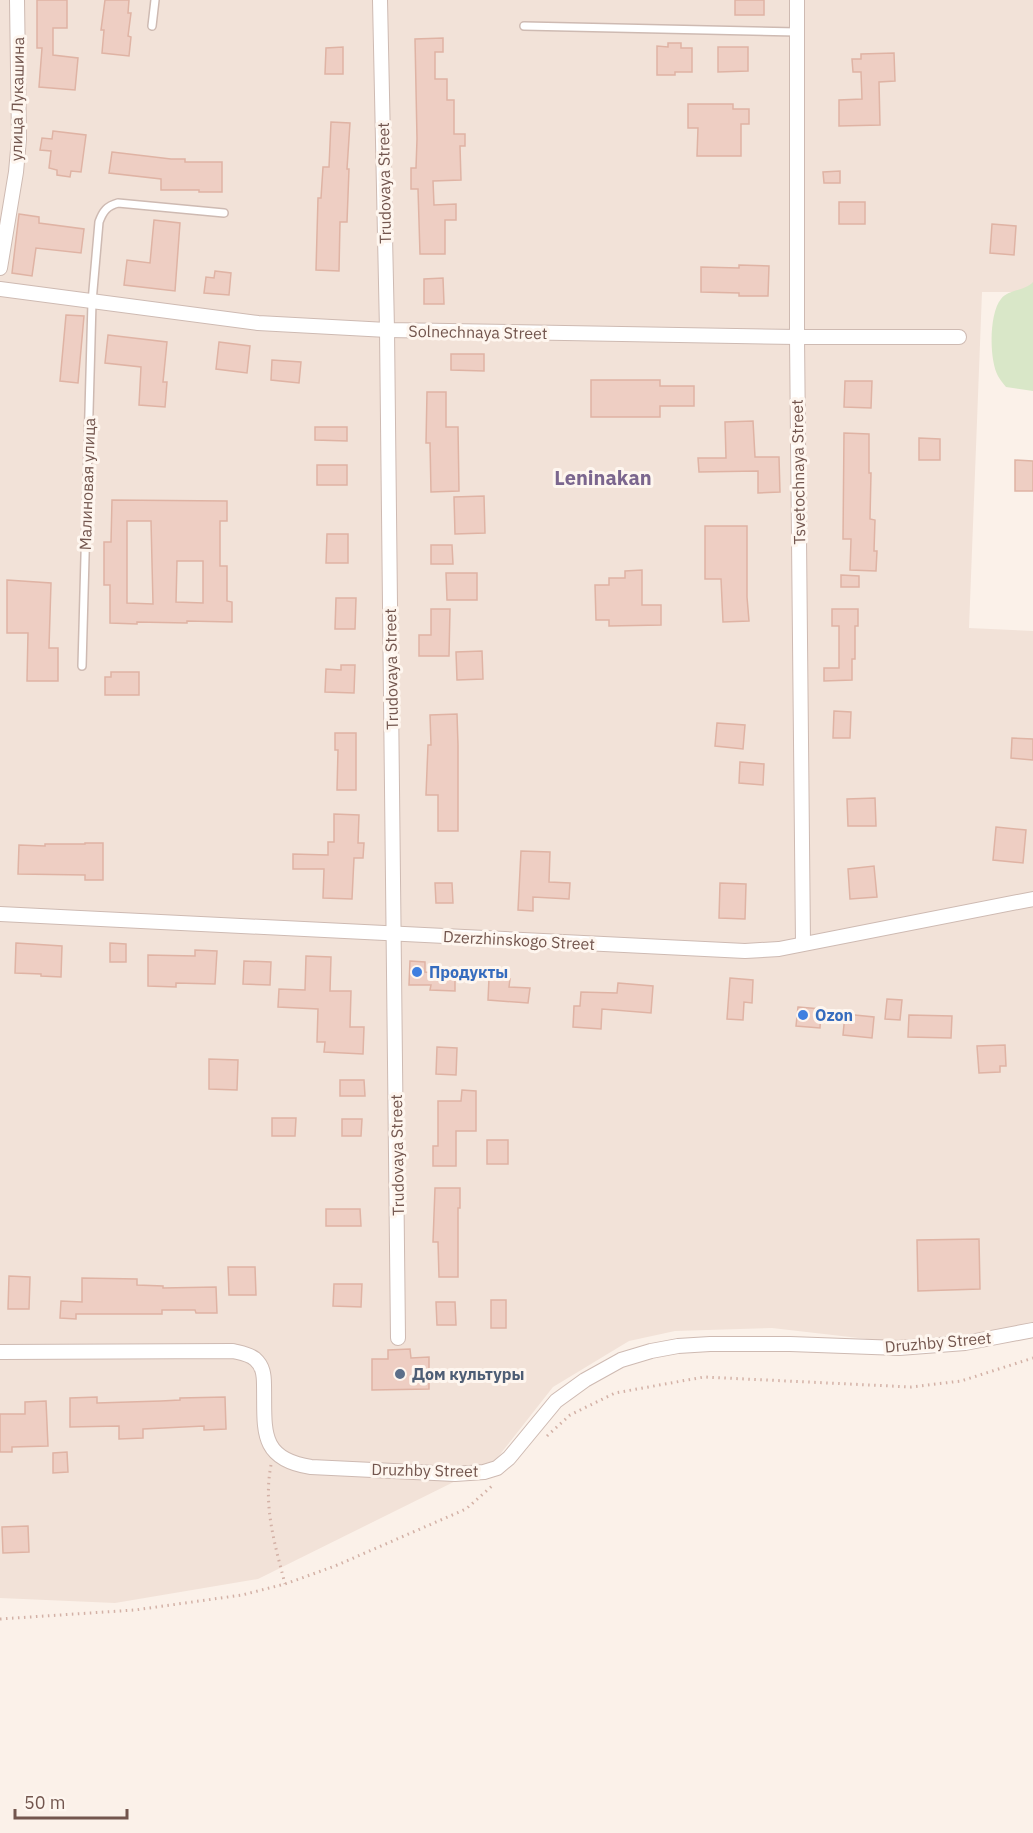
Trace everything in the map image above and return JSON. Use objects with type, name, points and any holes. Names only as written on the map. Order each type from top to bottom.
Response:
[{"type":"street","name":"улица Лукашина","points":[[0,268],[16,172],[19,139],[17,0]]},
{"type":"street","name":"Trudovaya Street","points":[[380,0],[387,330],[398,1338]]},
{"type":"street","name":"Tsvetochnaya Street","points":[[797,0],[797,337],[803,943]]},
{"type":"street","name":"Solnechnaya Street","points":[[0,289],[258,323],[387,330],[959,338]]},
{"type":"street","name":"Dzerzhinskogo Street","points":[[0,914],[745,951],[778,949],[1033,899]]},
{"type":"street","name":"Druzhby Street","points":[[273,1451],[282,1459],[293,1464],[311,1467],[455,1474],[484,1472],[497,1468],[509,1458],[556,1401],[575,1387],[621,1360],[651,1351],[710,1344],[899,1348],[965,1343],[1033,1330]]},
{"type":"street","points":[[0,1353],[233,1351],[248,1355],[256,1360],[264,1371],[265,1422],[268,1440],[273,1451]]},
{"type":"lane","points":[[153,26],[155,0]]},
{"type":"lane","points":[[525,26],[797,32]]},
{"type":"lane","name":"Малиновая улица","points":[[82,666],[93,302],[99,222],[102,212],[118,203],[132,203],[224,213]]},
{"type":"path","points":[[544,1439],[570,1415],[615,1393],[704,1377],[911,1387],[961,1381],[1033,1358]]},
{"type":"path","points":[[273,1451],[268,1481],[270,1527],[285,1584]]},
{"type":"path","points":[[0,1619],[135,1610],[242,1595],[285,1584],[335,1566],[466,1509],[501,1478]]},
{"type":"shaded area","points":[[0,0],[1033,0],[1033,292],[982,292],[969,628],[1033,631],[1033,1323],[965,1337],[902,1343],[772,1328],[675,1331],[629,1341],[553,1387],[494,1462],[258,1579],[115,1603],[0,1598]]},
{"type":"green space","points":[[1033,282],[1033,391],[1006,387],[998,376],[993,359],[992,325],[1001,299],[1008,293]]},
{"type":"building","points":[[37,0],[67,0],[67,28],[53,28],[53,55],[78,58],[75,90],[39,87],[42,48],[37,48]]},
{"type":"building","points":[[105,0],[129,0],[128,13],[131,13],[128,36],[131,37],[129,56],[102,53],[104,30],[101,30]]},
{"type":"building","points":[[735,0],[764,0],[764,15],[735,15]]},
{"type":"building","points":[[443,38],[443,52],[435,52],[435,79],[447,79],[447,100],[454,100],[454,134],[465,134],[465,146],[460,146],[461,180],[433,181],[434,205],[456,204],[456,220],[445,220],[445,254],[420,254],[418,189],[411,189],[411,168],[416,168],[417,139],[415,39]]},
{"type":"building","points":[[668,43],[681,43],[681,48],[692,48],[692,72],[657,75],[657,46],[668,47]]},
{"type":"building","points":[[343,47],[343,74],[325,74],[326,48]]},
{"type":"building","points":[[718,47],[748,47],[748,71],[718,72]]},
{"type":"building","points":[[894,53],[895,81],[879,82],[880,125],[839,126],[839,100],[862,99],[861,72],[853,72],[852,59],[861,59],[861,54]]},
{"type":"building","points":[[688,104],[733,104],[733,109],[749,109],[749,124],[741,124],[741,156],[697,156],[698,128],[688,128]]},
{"type":"building","points":[[331,122],[350,123],[347,222],[340,222],[339,271],[316,270],[318,198],[321,198],[323,167],[329,167]]},
{"type":"building","points":[[53,131],[86,135],[81,172],[71,171],[70,177],[57,175],[57,170],[49,168],[51,151],[40,150],[42,138],[52,139]]},
{"type":"building","points":[[112,152],[185,159],[185,162],[222,162],[222,192],[161,190],[161,179],[109,173]]},
{"type":"building","points":[[840,171],[840,183],[824,183],[823,172]]},
{"type":"building","points":[[839,202],[865,202],[865,224],[839,224]]},
{"type":"building","points":[[19,214],[39,217],[39,223],[84,229],[81,253],[36,248],[32,276],[12,273]]},
{"type":"building","points":[[154,220],[180,223],[175,291],[124,285],[127,260],[150,263]]},
{"type":"building","points":[[992,224],[1016,226],[1014,255],[990,253]]},
{"type":"building","points":[[739,265],[769,266],[768,296],[701,292],[701,267],[739,268]]},
{"type":"building","points":[[215,271],[231,273],[229,295],[204,293],[206,277],[214,278]]},
{"type":"building","points":[[443,278],[444,304],[424,304],[424,279]]},
{"type":"building","points":[[66,315],[84,316],[78,383],[60,381]]},
{"type":"building","points":[[108,335],[167,342],[163,382],[167,382],[165,407],[139,405],[141,367],[105,363]]},
{"type":"building","points":[[219,342],[250,346],[247,373],[216,369]]},
{"type":"building","points":[[451,354],[484,354],[484,371],[451,370]]},
{"type":"building","points":[[272,360],[301,362],[299,383],[271,380]]},
{"type":"building","points":[[591,380],[660,380],[660,386],[694,386],[694,406],[660,406],[660,417],[591,417]]},
{"type":"building","points":[[845,381],[872,381],[871,408],[844,407]]},
{"type":"building","points":[[427,392],[446,392],[446,427],[458,427],[459,491],[431,492],[430,443],[426,443]]},
{"type":"building","points":[[753,421],[755,457],[779,457],[780,492],[758,493],[758,471],[699,472],[698,458],[726,458],[725,422]]},
{"type":"building","points":[[315,427],[347,427],[347,441],[315,440]]},
{"type":"building","points":[[844,433],[869,434],[870,519],[875,520],[876,571],[850,570],[851,539],[843,539]]},
{"type":"building","points":[[919,438],[940,439],[940,460],[919,460]]},
{"type":"building","points":[[1015,460],[1033,461],[1033,491],[1015,491]]},
{"type":"building","points":[[317,465],[347,465],[347,485],[317,485]]},
{"type":"building","points":[[484,496],[485,533],[455,534],[454,497]]},
{"type":"building","points":[[112,500],[227,501],[227,521],[220,521],[220,566],[227,566],[227,601],[232,602],[232,622],[110,623],[110,585],[104,585],[104,542],[111,542]],"holes":[[[127,521],[151,521],[153,604],[127,603]],[[177,561],[203,561],[203,603],[176,602]]]},
{"type":"building","points":[[705,526],[747,526],[749,621],[723,622],[721,579],[705,579]]},
{"type":"building","points":[[327,534],[348,534],[348,563],[326,563]]},
{"type":"building","points":[[431,545],[452,545],[453,564],[431,564]]},
{"type":"building","points":[[642,570],[642,605],[661,605],[661,625],[609,626],[609,620],[596,620],[595,585],[609,585],[609,578],[625,578],[625,571]]},
{"type":"building","points":[[446,573],[477,573],[477,600],[447,600]]},
{"type":"building","points":[[841,575],[859,576],[859,587],[841,587]]},
{"type":"building","points":[[7,580],[51,583],[49,648],[58,648],[58,681],[27,681],[28,633],[7,633]]},
{"type":"building","points":[[336,598],[356,598],[355,629],[335,629]]},
{"type":"building","points":[[431,609],[450,609],[449,656],[419,656],[419,635],[431,635]]},
{"type":"building","points":[[832,609],[858,609],[852,680],[824,681],[824,668],[839,668],[839,626],[832,626]]},
{"type":"building","points":[[482,651],[483,679],[457,680],[456,652]]},
{"type":"building","points":[[341,665],[355,665],[354,693],[325,692],[326,669],[341,670]]},
{"type":"building","points":[[111,672],[139,672],[139,695],[105,695],[105,677],[111,677]]},
{"type":"building","points":[[834,711],[851,712],[850,738],[833,738]]},
{"type":"building","points":[[457,714],[458,831],[438,831],[438,795],[426,795],[428,745],[431,745],[430,715]]},
{"type":"building","points":[[717,723],[745,725],[743,749],[715,746]]},
{"type":"building","points":[[335,733],[356,733],[356,790],[337,790],[338,750],[335,750]]},
{"type":"building","points":[[1012,738],[1033,739],[1033,760],[1011,758]]},
{"type":"building","points":[[740,762],[764,764],[763,785],[739,783]]},
{"type":"building","points":[[875,798],[876,826],[848,826],[847,799]]},
{"type":"building","points":[[334,814],[359,815],[358,843],[364,843],[363,858],[354,858],[352,899],[323,898],[324,869],[293,869],[293,854],[328,855],[328,842],[334,842]]},
{"type":"building","points":[[996,827],[1026,830],[1023,863],[993,860]]},
{"type":"building","points":[[103,843],[103,880],[85,880],[85,875],[18,874],[19,845]]},
{"type":"building","points":[[521,851],[550,852],[549,882],[570,883],[569,899],[533,897],[533,911],[518,910]]},
{"type":"building","points":[[874,866],[877,897],[850,899],[848,869]]},
{"type":"building","points":[[435,883],[452,883],[453,903],[436,903]]},
{"type":"building","points":[[720,883],[746,884],[745,919],[719,918]]},
{"type":"building","points":[[16,943],[62,946],[61,977],[15,973]]},
{"type":"building","points":[[110,943],[126,944],[126,962],[110,962]]},
{"type":"building","points":[[195,950],[217,951],[215,984],[176,983],[176,987],[148,986],[148,955],[195,956]]},
{"type":"building","points":[[306,956],[331,957],[330,991],[351,991],[350,1027],[364,1027],[363,1054],[324,1052],[325,1042],[317,1042],[318,1009],[278,1007],[279,989],[305,990]]},
{"type":"building","points":[[244,961],[271,962],[270,985],[243,984]]},
{"type":"building","points":[[410,961],[425,962],[425,972],[455,974],[455,991],[430,990],[431,985],[409,985]]},
{"type":"building","points":[[489,978],[510,979],[509,987],[530,988],[528,1003],[488,1000]]},
{"type":"building","points":[[730,978],[753,980],[752,1003],[744,1002],[743,1020],[727,1019]]},
{"type":"building","points":[[618,983],[653,986],[651,1013],[602,1009],[601,1029],[573,1027],[574,1006],[580,1006],[581,992],[617,993]]},
{"type":"building","points":[[887,999],[902,1000],[900,1020],[885,1019]]},
{"type":"building","points":[[798,1007],[821,1009],[820,1028],[796,1026]]},
{"type":"building","points":[[845,1014],[874,1017],[872,1038],[843,1035]]},
{"type":"building","points":[[909,1015],[952,1016],[951,1038],[908,1037]]},
{"type":"building","points":[[1005,1045],[1006,1066],[1000,1066],[1000,1072],[979,1073],[977,1046]]},
{"type":"building","points":[[437,1047],[457,1048],[456,1075],[436,1074]]},
{"type":"building","points":[[209,1059],[238,1060],[237,1090],[209,1089]]},
{"type":"building","points":[[340,1080],[364,1080],[365,1096],[340,1096]]},
{"type":"building","points":[[462,1090],[476,1091],[476,1131],[456,1131],[456,1166],[433,1166],[433,1146],[438,1146],[438,1101],[461,1101]]},
{"type":"building","points":[[272,1118],[296,1118],[295,1136],[272,1136]]},
{"type":"building","points":[[342,1119],[362,1119],[361,1136],[342,1136]]},
{"type":"building","points":[[487,1140],[508,1140],[508,1164],[487,1164]]},
{"type":"building","points":[[435,1188],[460,1188],[458,1277],[439,1277],[438,1242],[433,1242]]},
{"type":"building","points":[[326,1209],[360,1209],[361,1226],[326,1226]]},
{"type":"building","points":[[979,1239],[980,1289],[918,1291],[917,1240]]},
{"type":"building","points":[[228,1267],[255,1267],[256,1295],[229,1295]]},
{"type":"building","points":[[9,1276],[30,1277],[29,1309],[8,1309]]},
{"type":"building","points":[[82,1278],[137,1279],[137,1285],[163,1286],[163,1288],[216,1287],[217,1313],[162,1310],[162,1314],[76,1314],[76,1319],[60,1318],[61,1301],[82,1302]]},
{"type":"building","points":[[334,1284],[362,1284],[361,1307],[333,1306]]},
{"type":"building","points":[[491,1300],[506,1300],[506,1328],[491,1328]]},
{"type":"building","points":[[436,1302],[455,1302],[456,1325],[437,1325]]},
{"type":"building","name":"Дом культуры","points":[[410,1349],[411,1358],[429,1357],[429,1389],[372,1390],[372,1359],[388,1359],[388,1350]]},
{"type":"building","points":[[97,1397],[97,1403],[225,1397],[226,1429],[204,1430],[204,1426],[143,1429],[143,1438],[119,1439],[119,1426],[70,1427],[70,1398]]},
{"type":"building","points":[[46,1401],[48,1446],[12,1447],[12,1452],[0,1452],[0,1414],[25,1414],[25,1402]]},
{"type":"building","points":[[67,1452],[68,1472],[53,1473],[53,1453]]},
{"type":"building","points":[[28,1526],[29,1552],[3,1553],[2,1527]]},
{"type":"place","name":"Продукты","points":[[417,972]]},
{"type":"place","name":"Ozon","points":[[803,1015]]},
{"type":"place","name":"Дом культуры","points":[[400,1374]]},
{"type":"district","name":"Leninakan","points":[[603,477]]}]
